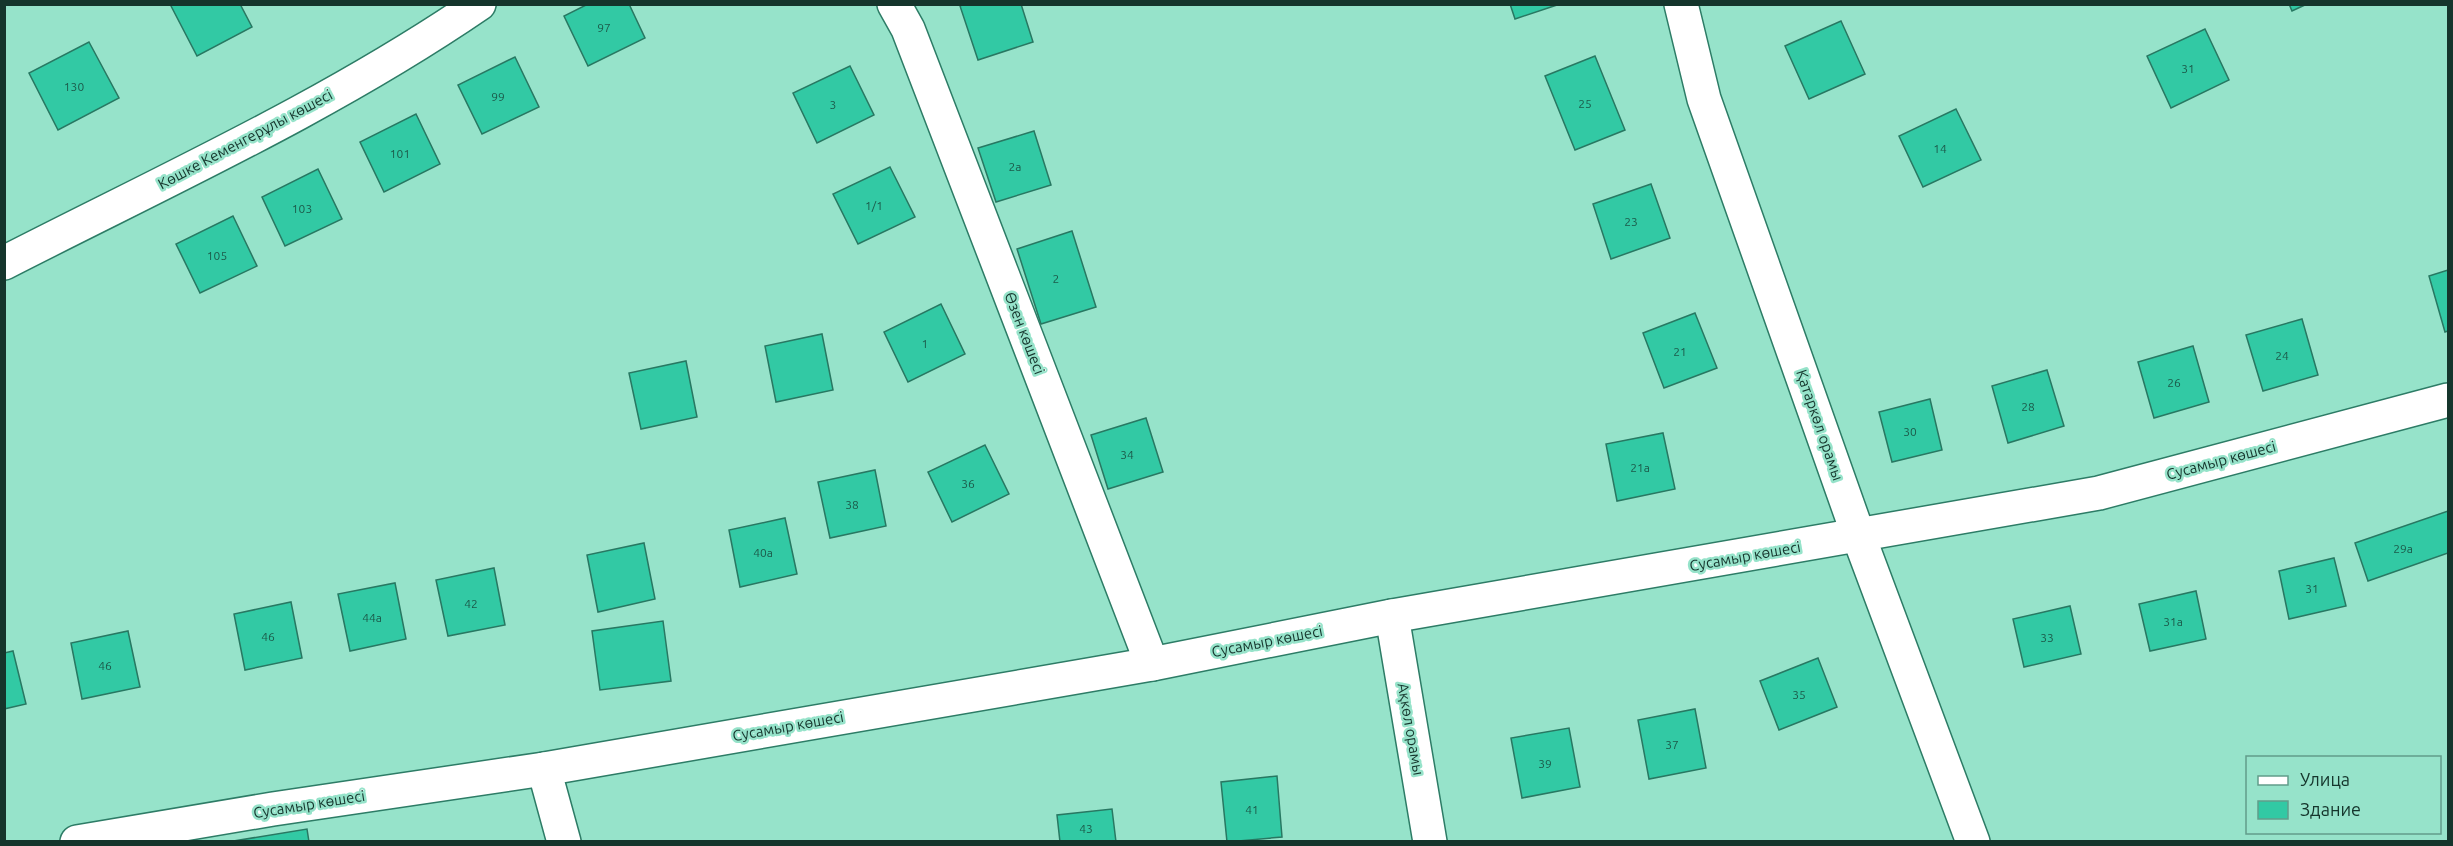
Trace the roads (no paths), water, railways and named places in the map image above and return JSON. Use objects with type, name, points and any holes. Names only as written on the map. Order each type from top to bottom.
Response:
[{"type":"street","name":"Көшке Кеменгерұлы көшесі","points":[[4,262],[303,111],[445,27],[479,4]]},
{"type":"street","name":"Өзен көшесі","points":[[894,4],[908,29],[1152,664]]},
{"type":"street","name":"Қатаркөл орамы","points":[[1681,4],[1704,99],[1859,537],[1973,842]]},
{"type":"street","name":"Сусамыр көшесі","points":[[77,842],[273,809],[544,769],[1152,664],[1392,616],[1859,537],[2100,493],[2448,400]]},
{"type":"street","name":"Ақкөл орамы","points":[[1392,616],[1430,842]]},
{"type":"street","points":[[544,769],[564,842]]}]
